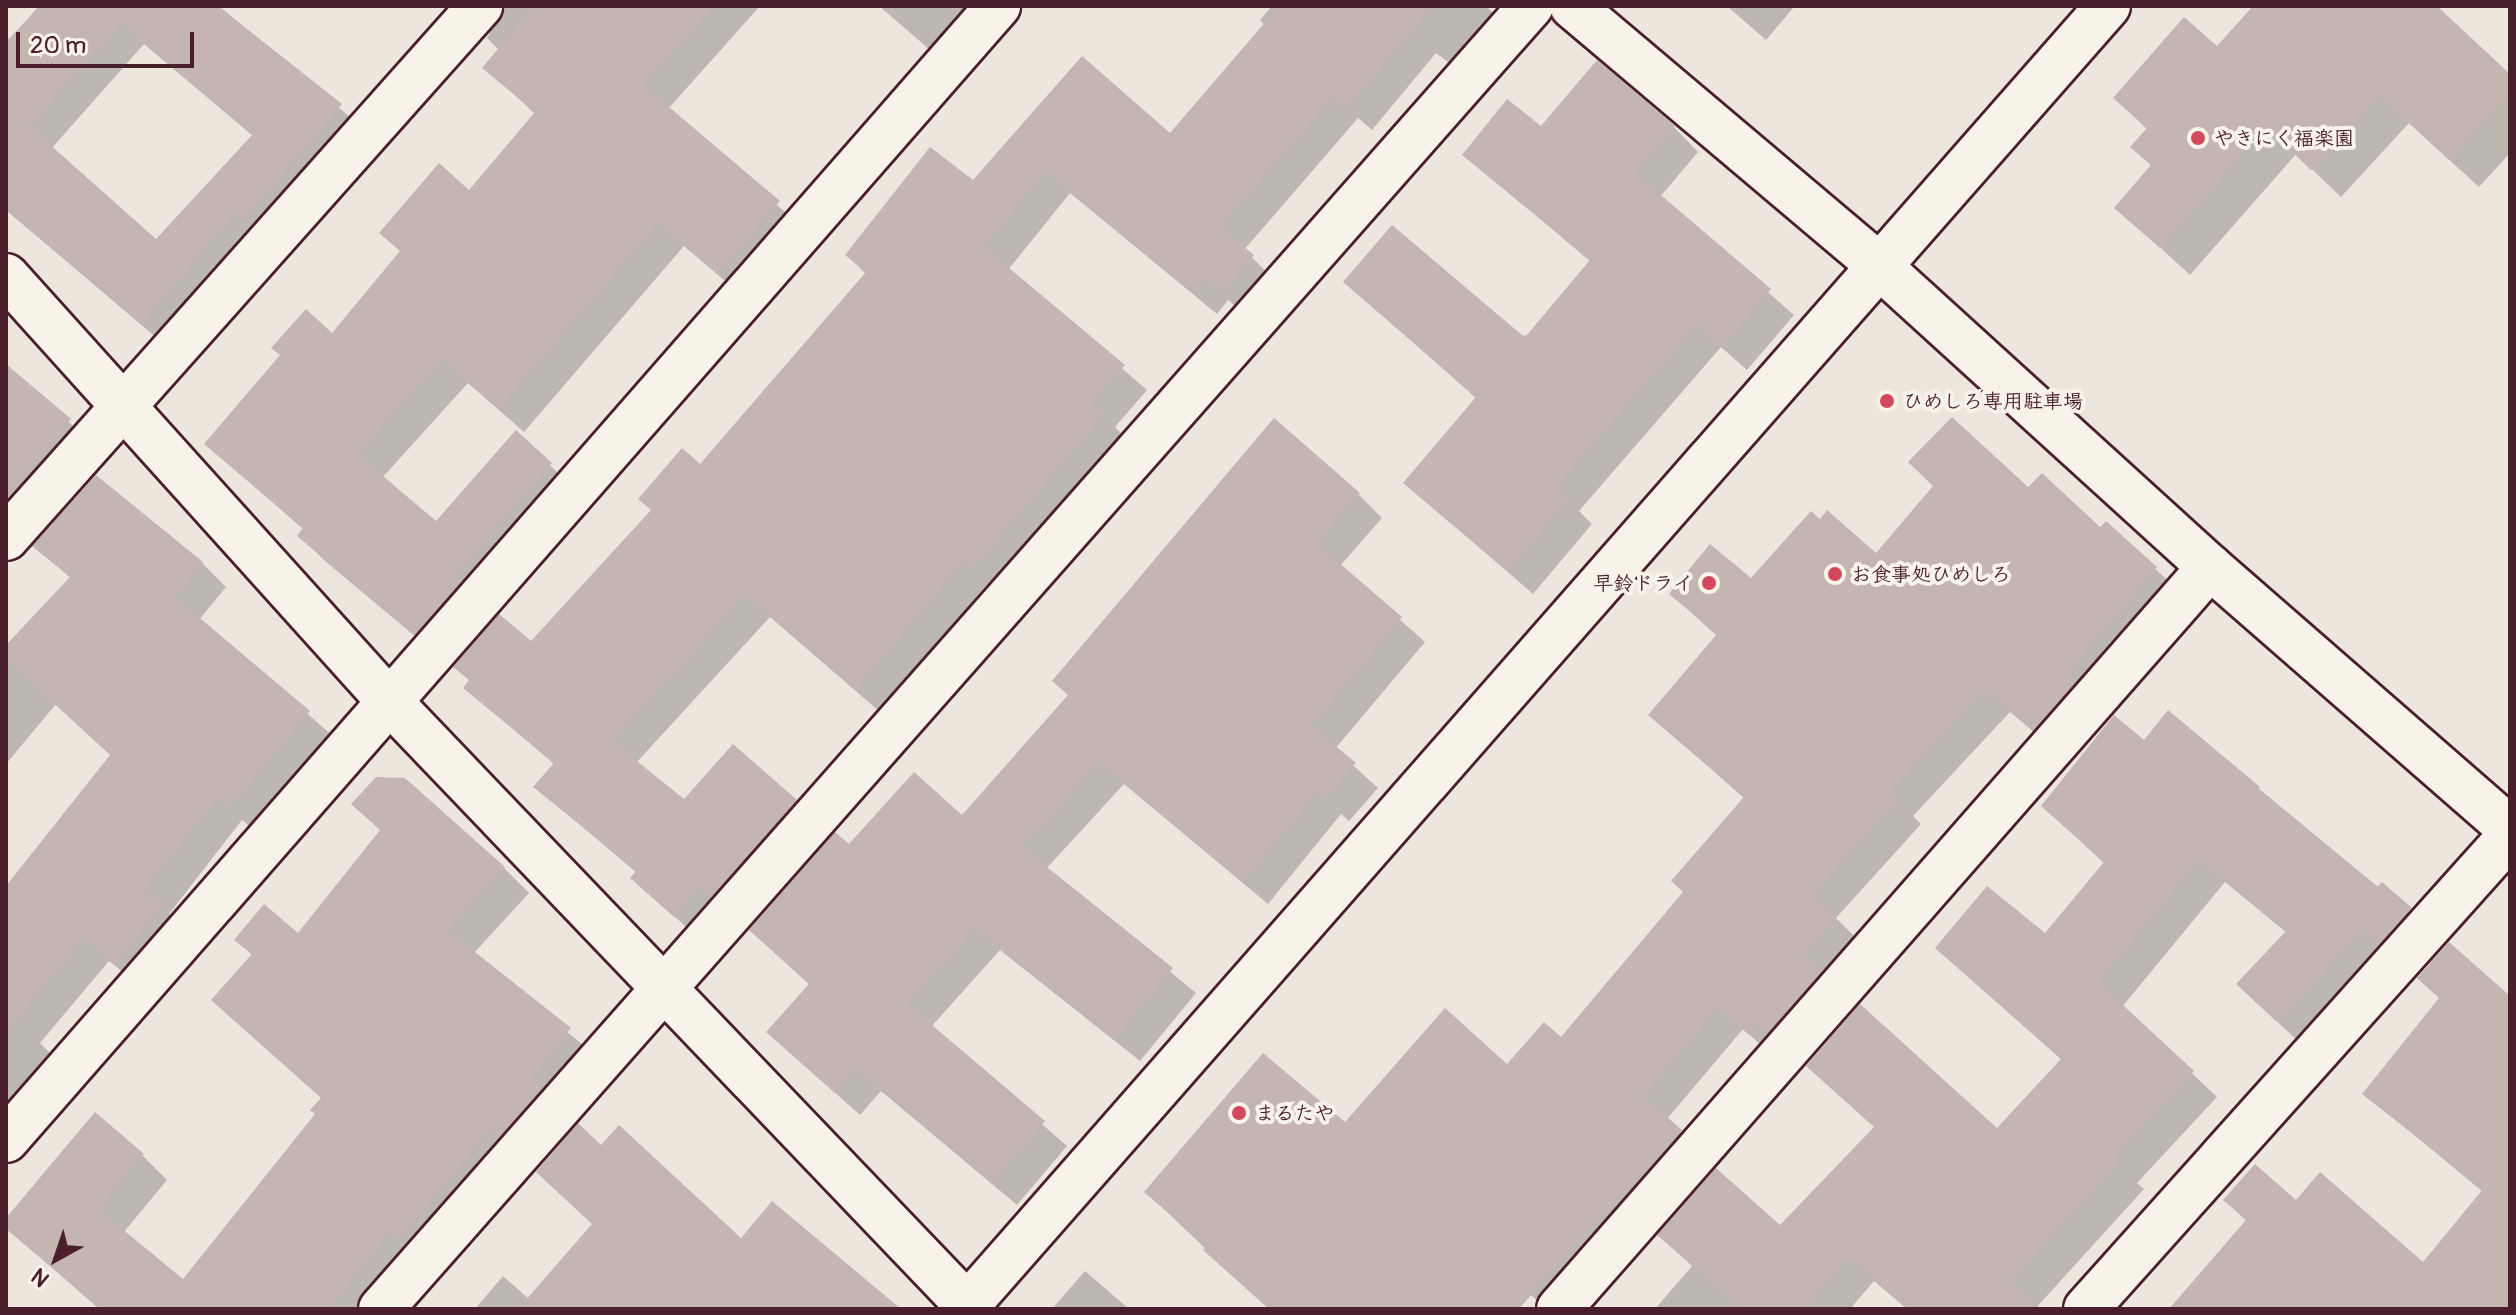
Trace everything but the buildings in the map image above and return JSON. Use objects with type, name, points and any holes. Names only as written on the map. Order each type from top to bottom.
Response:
[{"type":"street","points":[[6,538],[480,6]]},
{"type":"street","points":[[6,1140],[998,6]]},
{"type":"street","points":[[381,1309],[1531,6]]},
{"type":"street","points":[[1572,6],[1878,265],[2210,567],[2510,829]]},
{"type":"street","points":[[6,276],[388,700],[967,1308],[2108,6]]},
{"type":"street","points":[[1559,1309],[2210,567]]},
{"type":"street","points":[[2086,1309],[2510,836]]},
{"type":"place","name":"やきにく福楽園","points":[[2198,138]]},
{"type":"place","name":"ひめしろ専用駐車場","points":[[1887,401]]},
{"type":"place","name":"お食事処ひめしろ","points":[[1835,574]]},
{"type":"place","name":"早鈴ドライ","points":[[1709,583]]},
{"type":"place","name":"まるたや","points":[[1239,1113]]}]
